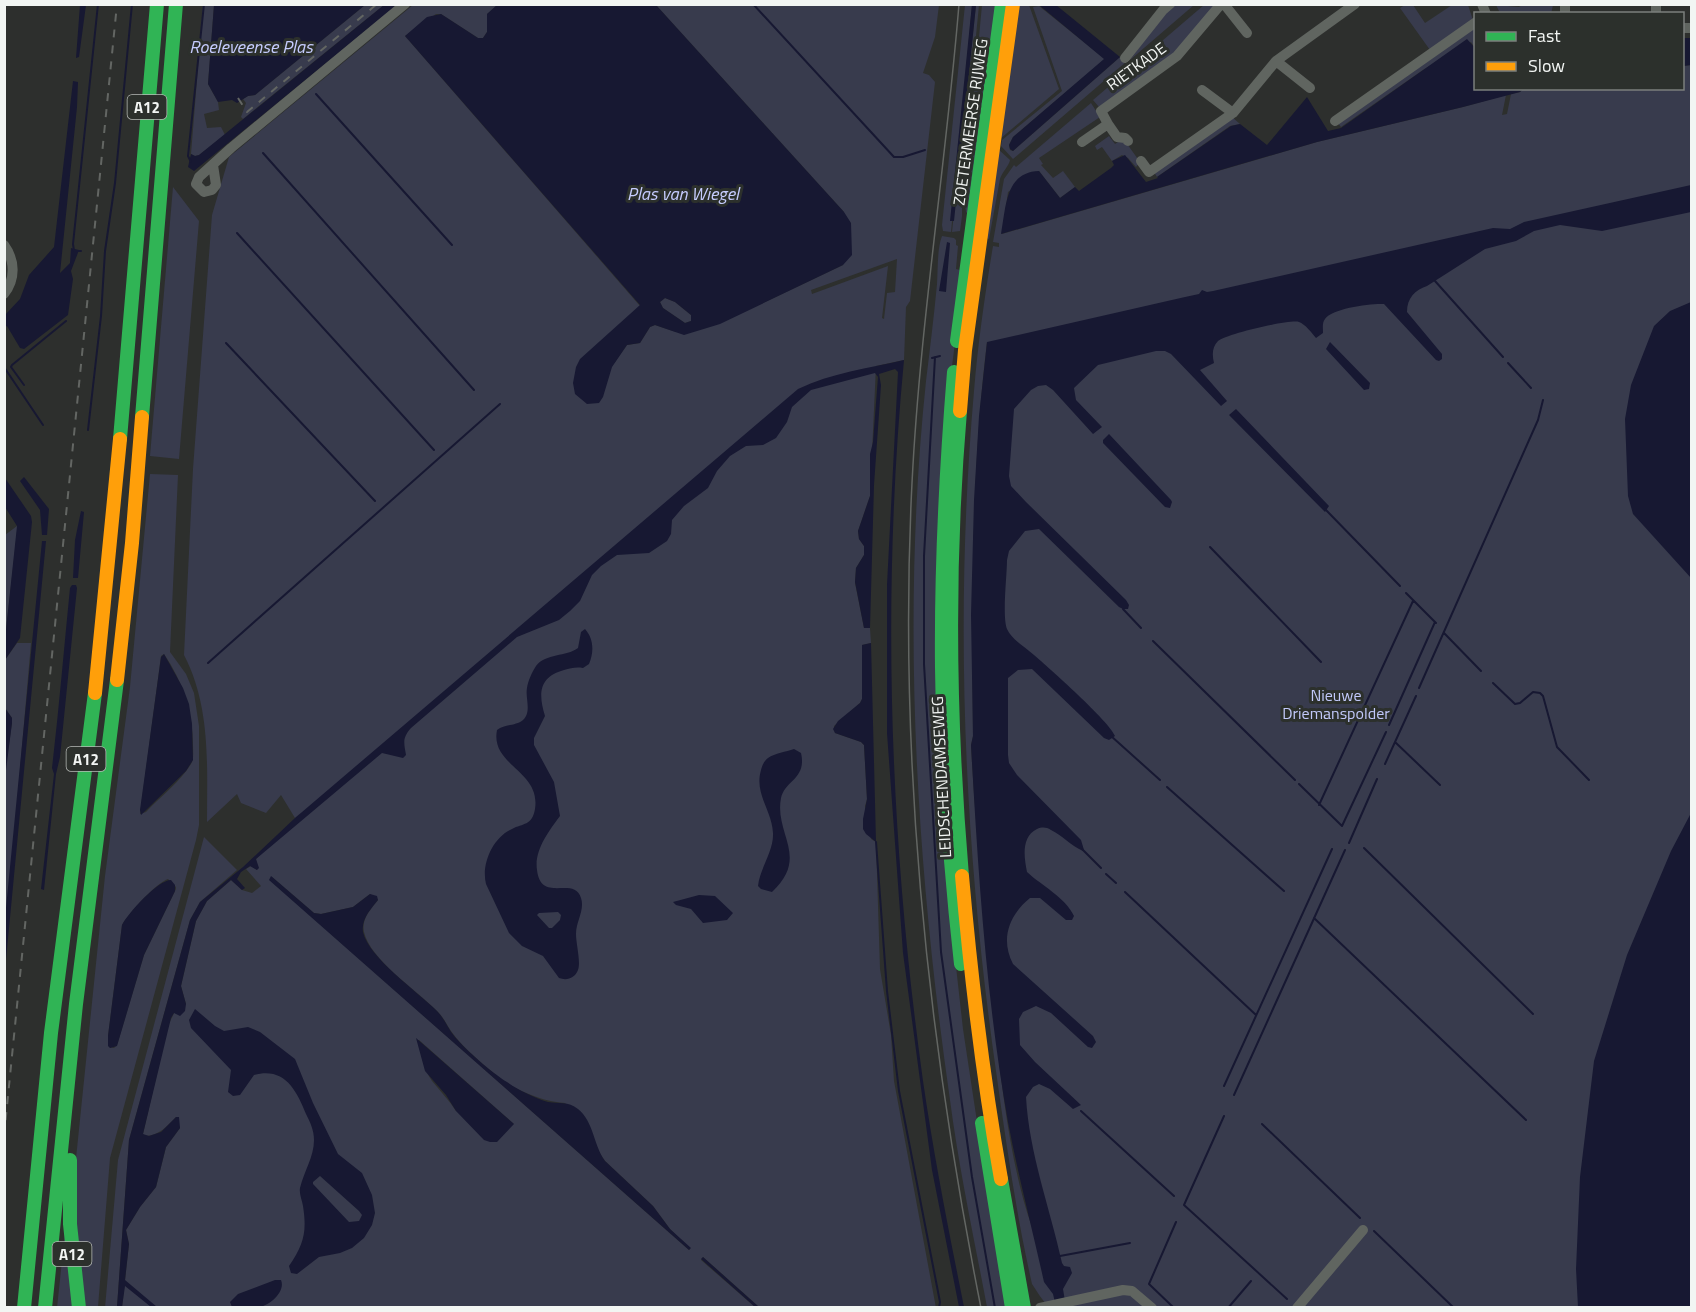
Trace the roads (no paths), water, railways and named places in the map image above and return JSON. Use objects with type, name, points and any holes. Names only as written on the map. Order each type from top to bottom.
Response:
[{"type":"main road","name":"A12","points":[[24,1308],[56,988],[91,725],[114,513],[156,4]]},
{"type":"main road","name":"A12","points":[[45,1308],[70,1057],[133,533],[176,4]]},
{"type":"main road","name":"ZOETERMEERSE RIJWEG","points":[[975,243],[1002,4]]},
{"type":"main road","name":"ZOETERMEERSE RIJWEG","points":[[975,243],[1012,4]]},
{"type":"main road","name":"LEIDSCHENDAMSEWEG","points":[[975,243],[956,351],[947,445],[942,537],[941,656],[944,743],[954,903],[970,1040],[1012,1308]]},
{"type":"main road","name":"LEIDSCHENDAMSEWEG","points":[[975,243],[955,472],[951,592],[957,814],[972,986],[991,1125],[1024,1308]]},
{"type":"main road","name":"A12","points":[[70,1057],[70,1224],[79,1308]]},
{"type":"street","points":[[213,165],[405,4]]},
{"type":"street","points":[[1125,57],[1170,4]]},
{"type":"street","name":"RIETKADE","points":[[1108,124],[1101,111],[1177,56],[1222,4],[1247,33]]},
{"type":"street","points":[[1141,161],[1149,172],[1233,113],[1276,61],[1355,4]]},
{"type":"street","points":[[1335,120],[1474,23]]},
{"type":"street","points":[[1276,61],[1310,88]]},
{"type":"street","points":[[1202,90],[1233,113]]},
{"type":"street","points":[[1082,142],[1108,124],[1117,137],[1128,141]]},
{"type":"street","points":[[4,245],[12,261],[13,272],[12,281],[4,294]]},
{"type":"street","points":[[1297,1308],[1363,1230]]},
{"type":"street","points":[[1040,1308],[1124,1290],[1132,1291],[1152,1308]]},
{"type":"water","name":"Roeleveense Plas","points":[[214,4],[365,5],[255,95],[248,96],[237,103],[232,100],[218,102],[208,84]]},
{"type":"water","name":"Plas van Wiegel","points":[[498,4],[656,5],[844,212],[851,223],[852,255],[843,265],[720,324],[684,335],[655,325],[650,327],[640,343],[627,345],[612,367],[599,403],[587,404],[575,394],[573,383],[580,359],[640,305],[405,36],[427,17],[441,14],[478,38],[483,38],[487,32],[487,14]],"holes":[[[665,298],[675,302],[691,315],[691,321],[685,323],[663,308],[660,302]]]},
{"type":"water","points":[[972,4],[976,5],[954,221],[950,221]]},
{"type":"water","points":[[80,5],[86,5],[79,57],[76,58]]},
{"type":"water","points":[[384,5],[397,5],[194,171],[188,167],[191,154],[199,155]]},
{"type":"water","points":[[1039,5],[1056,5],[1120,57],[1013,151],[1009,145],[1013,137],[1104,59]]},
{"type":"water","points":[[1684,38],[1691,38],[1691,65],[1684,66]]},
{"type":"water","points":[[1467,39],[1474,47],[1474,90],[1522,90],[1463,107],[1317,142],[1001,234],[1009,193],[1019,178],[1028,173],[1039,171],[1060,198],[1075,187],[1079,191],[1111,168],[1114,165],[1112,161],[1125,155],[1146,182],[1158,178],[1231,126],[1240,124],[1267,145],[1307,97],[1328,131],[1341,128]]},
{"type":"water","points":[[73,81],[78,82],[77,107],[60,273],[70,263],[71,248],[79,250],[71,271],[73,279],[68,315],[24,349],[20,348],[7,326],[5,327],[5,315],[20,299],[29,275],[54,247]]},
{"type":"water","points":[[1691,185],[1691,212],[1602,231],[1560,225],[1534,231],[1516,241],[1485,249],[1419,290],[1412,295],[1407,312],[1442,354],[1442,359],[1439,361],[1384,304],[1371,304],[1344,309],[1329,315],[1323,322],[1323,333],[1316,338],[1304,325],[1293,322],[1245,331],[1218,341],[1213,351],[1214,363],[1200,370],[1227,401],[1221,406],[1171,354],[1156,351],[1098,365],[1074,388],[1076,400],[1102,427],[1093,434],[1046,385],[1031,390],[1014,409],[1009,476],[1011,486],[1129,605],[1128,609],[1119,607],[1039,529],[1025,531],[1009,551],[1005,606],[1009,633],[1091,707],[1115,736],[1109,740],[1104,738],[1032,669],[1018,670],[1008,678],[1009,763],[1017,775],[1081,840],[1084,850],[1047,828],[1039,828],[1028,837],[1025,848],[1027,872],[1059,897],[1074,916],[1072,920],[1066,920],[1040,898],[1030,898],[1012,920],[1007,937],[1009,955],[1013,964],[1093,1036],[1096,1042],[1092,1048],[1088,1047],[1051,1013],[1036,1006],[1023,1012],[1019,1019],[1020,1045],[1081,1105],[1073,1109],[1050,1089],[1039,1084],[1033,1087],[1026,1097],[1031,1139],[1062,1263],[1070,1267],[1072,1273],[1063,1289],[1066,1307],[1056,1307],[1053,1294],[1044,1282],[1008,1122],[988,981],[980,887],[971,745],[973,736],[971,615],[974,500],[979,416],[987,342],[1199,294],[1202,290],[1213,291],[1493,228],[1510,229],[1524,222]]},
{"type":"water","points":[[947,242],[950,243],[946,292],[939,291]]},
{"type":"water","points":[[1692,302],[1691,578],[1633,514],[1628,496],[1625,419],[1631,385],[1654,326],[1670,311]]},
{"type":"water","points":[[1330,342],[1370,383],[1369,389],[1364,390],[1326,349]]},
{"type":"water","points":[[904,360],[897,450],[891,631],[896,812],[912,992],[923,1081],[964,1307],[959,1307],[932,1170],[903,953],[887,733],[887,585],[898,372],[895,369],[879,374],[881,385],[874,485],[870,628],[864,628],[855,582],[856,568],[864,555],[864,546],[859,539],[858,531],[870,496],[870,454],[878,377],[875,373],[811,390],[792,407],[787,422],[776,438],[763,445],[746,446],[730,456],[717,471],[708,488],[684,506],[672,520],[671,534],[667,541],[649,553],[617,555],[601,566],[592,575],[580,601],[570,611],[559,620],[517,637],[411,728],[405,738],[406,755],[403,758],[382,753],[256,859],[259,868],[257,870],[250,866],[241,872],[237,879],[245,888],[242,890],[231,880],[207,901],[196,921],[181,986],[186,1004],[185,1011],[180,1016],[174,1013],[171,1018],[143,1134],[149,1136],[161,1132],[176,1117],[179,1117],[180,1128],[166,1147],[156,1187],[126,1230],[129,1244],[125,1280],[157,1307],[151,1307],[125,1286],[122,1307],[117,1307],[129,1140],[190,920],[200,902],[243,867],[295,818],[798,389],[837,375]]},
{"type":"water","points":[[1236,409],[1329,506],[1325,512],[1229,415]]},
{"type":"water","points":[[1109,434],[1171,500],[1170,508],[1165,507],[1103,443]]},
{"type":"water","points":[[24,477],[49,509],[47,535],[42,535],[40,510],[20,481]]},
{"type":"water","points":[[5,478],[31,516],[32,522],[20,638],[5,660],[5,639],[17,526],[5,507]]},
{"type":"water","points":[[81,511],[84,512],[78,578],[73,578],[75,540]]},
{"type":"water","points":[[42,541],[46,541],[5,970],[5,918]]},
{"type":"water","points":[[72,585],[76,585],[77,588],[44,890],[41,889],[54,774],[52,768]]},
{"type":"water","points":[[585,629],[592,641],[592,655],[589,664],[583,668],[571,668],[556,673],[545,682],[541,693],[545,716],[534,738],[534,745],[554,782],[560,816],[540,848],[537,870],[540,880],[545,885],[551,888],[572,889],[577,892],[582,902],[576,934],[579,967],[575,975],[565,979],[559,978],[543,956],[522,946],[509,933],[486,884],[485,868],[490,852],[499,838],[529,821],[535,809],[535,796],[531,785],[501,752],[497,742],[497,730],[526,717],[528,685],[536,666],[545,659],[578,648],[581,632]],"holes":[[[558,912],[561,915],[560,920],[552,928],[549,928],[537,915]]]},
{"type":"water","points":[[871,643],[876,842],[863,829],[867,799],[864,745],[835,733],[833,729],[838,721],[862,699],[862,645]]},
{"type":"water","points":[[164,654],[189,704],[193,760],[186,771],[141,815],[161,657]]},
{"type":"water","points":[[5,708],[12,718],[12,723],[5,778]]},
{"type":"water","points":[[794,749],[801,753],[801,768],[783,792],[780,811],[790,856],[783,879],[772,892],[758,886],[773,840],[772,825],[761,794],[759,779],[763,765],[768,758]]},
{"type":"water","points":[[1691,813],[1691,1307],[1578,1307],[1576,1269],[1580,1177],[1594,1061],[1627,955],[1671,851]]},
{"type":"water","points":[[271,876],[314,913],[321,914],[353,907],[370,894],[377,896],[378,900],[365,919],[363,927],[367,942],[374,952],[437,1011],[460,1042],[494,1073],[532,1096],[548,1102],[571,1105],[578,1109],[587,1120],[605,1161],[653,1206],[670,1229],[691,1248],[689,1250],[269,880]]},
{"type":"water","points":[[171,880],[175,885],[175,891],[144,955],[117,1046],[110,1048],[108,1036],[122,925],[151,891],[165,881]]},
{"type":"water","points":[[699,895],[715,896],[733,913],[727,920],[703,923],[691,909],[673,902]]},
{"type":"water","points":[[195,1009],[224,1031],[248,1027],[260,1032],[295,1059],[338,1154],[362,1173],[372,1195],[375,1213],[372,1225],[364,1238],[352,1248],[319,1257],[297,1274],[291,1273],[289,1266],[303,1238],[304,1215],[300,1190],[314,1146],[313,1129],[298,1096],[288,1082],[281,1077],[264,1073],[254,1075],[240,1095],[233,1096],[228,1092],[231,1070],[191,1028],[189,1020]],"holes":[[[320,1176],[362,1215],[359,1221],[349,1222],[313,1182]]]},
{"type":"water","points":[[416,1038],[514,1124],[497,1142],[484,1140],[456,1111],[446,1095],[425,1071]]},
{"type":"water","points":[[703,1257],[759,1307],[755,1307],[701,1259]]},
{"type":"water","points":[[275,1280],[281,1280],[281,1289],[279,1294],[267,1304],[254,1308],[232,1307],[230,1302],[238,1294]]},
{"type":"waterway","points":[[81,251],[74,251],[73,244],[98,4]]},
{"type":"waterway","points":[[88,430],[132,4]]},
{"type":"waterway","points":[[191,162],[188,156],[204,4]]},
{"type":"waterway","points":[[753,4],[894,157],[903,157],[925,150]]},
{"type":"waterway","points":[[316,94],[452,245]]},
{"type":"waterway","points":[[263,153],[474,390]]},
{"type":"waterway","points":[[237,233],[434,450]]},
{"type":"waterway","points":[[1435,281],[1503,357]]},
{"type":"waterway","points":[[24,385],[11,367],[12,365],[66,321]]},
{"type":"waterway","points":[[226,343],[375,501]]},
{"type":"waterway","points":[[932,358],[940,356]]},
{"type":"waterway","points":[[935,357],[924,556],[924,664],[941,952],[972,1177],[995,1308]]},
{"type":"waterway","points":[[1508,363],[1531,388]]},
{"type":"waterway","points":[[4,367],[43,425]]},
{"type":"waterway","points":[[1419,688],[1538,420],[1543,400]]},
{"type":"waterway","points":[[208,663],[500,404]]},
{"type":"waterway","points":[[1325,509],[1400,586]]},
{"type":"waterway","points":[[1210,547],[1321,662]]},
{"type":"waterway","points":[[1406,593],[1436,623]]},
{"type":"waterway","points":[[1319,805],[1413,601]]},
{"type":"waterway","points":[[1123,609],[1141,628]]},
{"type":"waterway","points":[[1389,725],[1435,622]]},
{"type":"waterway","points":[[1444,633],[1481,671]]},
{"type":"waterway","points":[[1153,641],[1295,780]]},
{"type":"waterway","points":[[1493,683],[1515,704],[1520,703],[1533,692],[1543,696],[1557,747],[1589,780]]},
{"type":"waterway","points":[[1385,764],[1416,696]]},
{"type":"waterway","points":[[1299,784],[1342,826],[1386,732]]},
{"type":"waterway","points":[[1111,736],[1160,780]]},
{"type":"waterway","points":[[1395,742],[1440,785]]},
{"type":"waterway","points":[[1349,843],[1377,779]]},
{"type":"waterway","points":[[1167,787],[1284,891]]},
{"type":"waterway","points":[[876,842],[887,991],[899,1091],[940,1302],[939,1308]]},
{"type":"waterway","points":[[1364,848],[1533,1014]]},
{"type":"waterway","points":[[1082,849],[1101,868]]},
{"type":"waterway","points":[[1224,1086],[1332,849]]},
{"type":"waterway","points":[[1234,1095],[1345,850]]},
{"type":"waterway","points":[[1106,874],[1116,883]]},
{"type":"waterway","points":[[1125,892],[1256,1015]]},
{"type":"waterway","points":[[1314,918],[1526,1120]]},
{"type":"waterway","points":[[1081,1111],[1174,1196]]},
{"type":"waterway","points":[[1224,1116],[1184,1205],[1287,1299]]},
{"type":"waterway","points":[[1262,1124],[1360,1218]]},
{"type":"waterway","points":[[1174,1308],[1149,1284],[1176,1222]]},
{"type":"waterway","points":[[1374,1231],[1454,1308]]},
{"type":"waterway","points":[[1060,1256],[1130,1243]]},
{"type":"waterway","points":[[1228,1308],[1251,1281]]},
{"type":"tram line","points":[[959,4],[916,423],[909,587],[909,691],[913,794],[932,1000],[945,1103],[981,1308]]},
{"type":"railway","points":[[4,1136],[117,4]]},
{"type":"railway","points":[[238,98],[247,112],[377,4]]},
{"type":"park label","name":"Nieuwe Driemanspolder","points":[[1336,704]]}]
